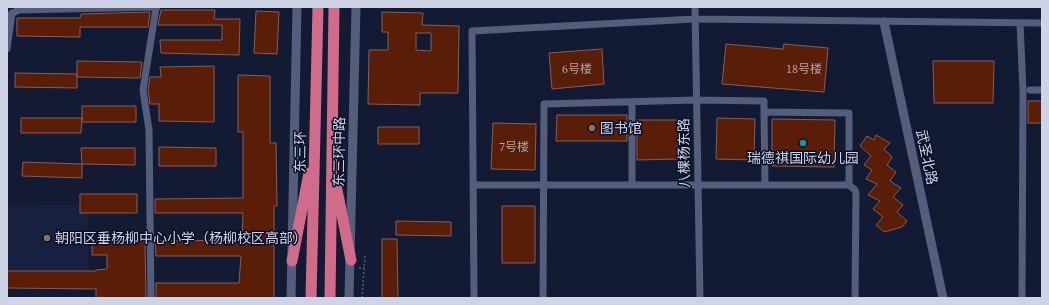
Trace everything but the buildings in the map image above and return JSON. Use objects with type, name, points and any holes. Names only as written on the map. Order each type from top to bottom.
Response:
[{"type":"highway","name":"东三环","points":[[311,298],[318,7]]},
{"type":"highway","points":[[330,298],[334,7]]},
{"type":"highway","points":[[292,261],[315,140]]},
{"type":"highway","points":[[332,164],[351,260]]},
{"type":"street","points":[[7,49],[9,15],[18,10],[157,7],[143,90],[150,130],[150,298]]},
{"type":"street","points":[[291,298],[297,7]]},
{"type":"street","name":"东三环中路","points":[[349,298],[356,7]]},
{"type":"street","name":"八棵杨东路","points":[[695,7],[700,298]]},
{"type":"street","points":[[474,298],[472,31],[695,19],[1042,23]]},
{"type":"street","name":"武圣北路","points":[[884,22],[943,298]]},
{"type":"street","points":[[1020,23],[1022,91],[1022,298]]},
{"type":"street","points":[[1030,90],[1042,90]]},
{"type":"street","points":[[543,298],[544,104],[696,100],[764,101],[765,185]]},
{"type":"street","points":[[632,102],[632,185]]},
{"type":"street","points":[[764,112],[849,113],[849,184],[855,190],[856,194],[855,298]]},
{"type":"street","points":[[474,184],[698,186],[849,184]]},
{"type":"path","points":[[362,298],[365,255]]},
{"type":"shaded area","name":"朝阳区垂杨柳中心小学（杨柳校区高部）","points":[[7,204],[87,205],[89,271],[7,271]]},
{"type":"place","name":"图书馆","points":[[592,128]]},
{"type":"place","name":"瑞德祺国际幼儿园","points":[[803,143]]},
{"type":"place","name":"朝阳区垂杨柳中心小学（杨柳校区高部）","points":[[47,238]]}]
